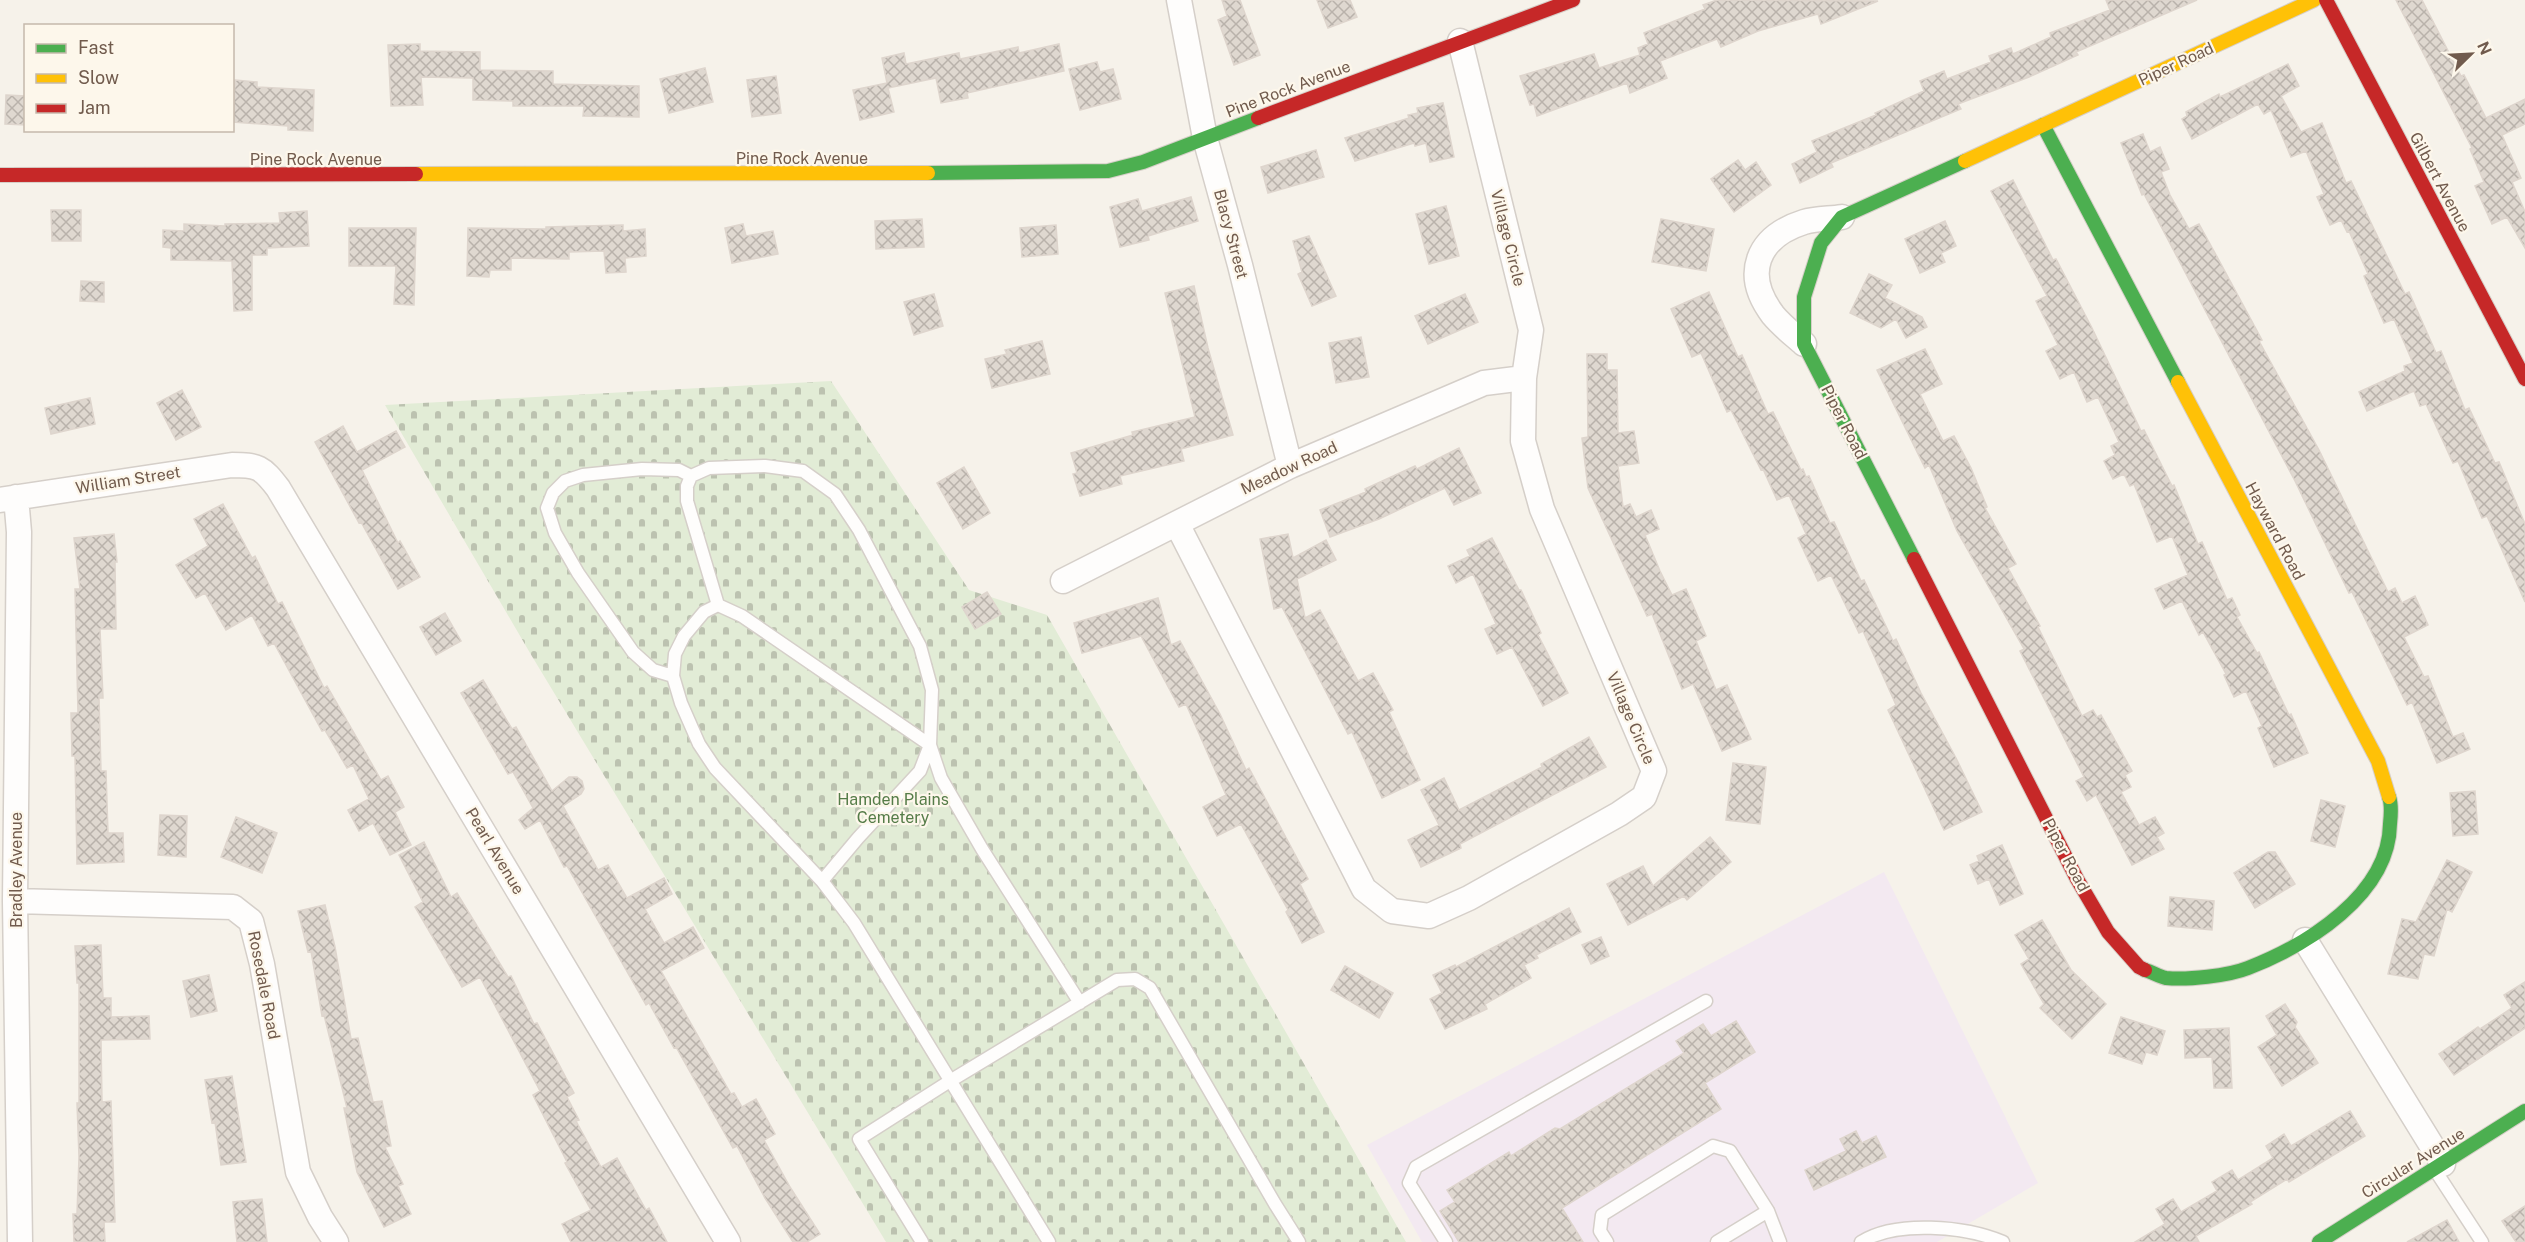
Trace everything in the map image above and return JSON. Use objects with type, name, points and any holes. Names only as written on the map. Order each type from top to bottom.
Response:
[{"type":"street","name":"Blacy Street","points":[[1179,0],[1205,138],[1240,265],[1290,466]]},
{"type":"street","name":"Pine Rock Avenue","points":[[0,175],[1058,173],[1108,171],[1143,162],[1573,0]]},
{"type":"street","name":"Piper Road","points":[[2305,940],[2246,969],[2206,976],[2165,978],[2139,967],[2108,932],[2077,879],[1804,344],[1774,315],[1760,291],[1755,266],[1766,244],[1784,230],[1807,221],[1842,218],[2314,0]]},
{"type":"street","name":"Gilbert Avenue","points":[[2326,0],[2525,379]]},
{"type":"street","name":"Village Circle","points":[[1178,524],[1364,889],[1392,911],[1429,916],[1469,898],[1619,814],[1644,797],[1654,771],[1542,509],[1523,441],[1524,378],[1531,330],[1460,41]]},
{"type":"street","name":"Hayward Road","points":[[2043,125],[2378,761],[2391,802],[2390,841],[2371,880],[2347,910],[2305,940]]},
{"type":"street","name":"Piper Road","points":[[1804,344],[1804,297],[1821,243],[1842,218]]},
{"type":"street","name":"Meadow Road","points":[[1063,581],[1290,466],[1484,383],[1524,378]]},
{"type":"street","name":"William Street","points":[[8,499],[232,465],[256,465]]},
{"type":"street","name":"Pearl Avenue","points":[[256,465],[278,488],[728,1242]]},
{"type":"street","name":"Bradley Avenue","points":[[8,499],[19,532],[15,902],[20,1242]]},
{"type":"street","name":"Rosedale Road","points":[[15,902],[233,907],[251,921],[262,964],[298,1172],[320,1217],[336,1242]]},
{"type":"street","points":[[2305,940],[2439,1167]]},
{"type":"street","name":"Circular Avenue","points":[[2319,1242],[2525,1111]]},
{"type":"lane","points":[[822,881],[858,837],[920,771],[930,746],[932,690],[920,646],[859,530],[835,494],[803,471],[765,466],[709,468],[691,476],[687,486],[687,501],[718,605],[742,616],[930,746],[941,778],[965,822],[1080,1003]]},
{"type":"lane","points":[[673,676],[653,670],[633,651],[572,563],[555,533],[547,508],[553,493],[565,481],[583,475],[642,469],[679,470],[691,476]]},
{"type":"lane","points":[[718,605],[704,612],[684,636],[675,654],[673,676],[681,704],[699,744],[715,768],[822,881],[854,923],[1049,1242]]},
{"type":"lane","points":[[922,1242],[859,1139],[1117,980],[1135,979],[1150,988],[1299,1242]]},
{"type":"lane","points":[[1446,1242],[1409,1184],[1416,1167],[1706,1001]]},
{"type":"lane","points":[[1607,1242],[1600,1231],[1602,1215],[1713,1146],[1730,1151],[1768,1211],[1780,1242]]},
{"type":"lane","points":[[2439,1167],[2482,1242]]},
{"type":"lane","points":[[1717,1242],[1768,1211]]},
{"type":"lane","points":[[1861,1242],[1870,1236],[1903,1228],[1959,1230],[1988,1236],[2002,1242]]},
{"type":"shaded area","points":[[1884,872],[2038,1183],[1937,1242],[1422,1242],[1367,1145]]},
{"type":"green space","name":"Hamden Plains Cemetery","points":[[831,381],[969,590],[1047,615],[1406,1242],[886,1242],[530,653],[385,405]]},
{"type":"building","points":[[1222,0],[1240,0],[1260,55],[1234,65],[1218,20],[1227,16]]},
{"type":"building","points":[[1317,0],[1350,0],[1357,17],[1328,28]]},
{"type":"building","points":[[1717,0],[1878,1],[1821,24],[1818,14],[1758,31],[1721,47],[1717,39],[1660,61],[1667,78],[1630,93],[1627,83],[1537,116],[1534,104],[1530,105],[1520,76],[1594,54],[1599,68],[1640,55],[1638,48],[1648,44],[1644,33],[1705,9],[1703,5]]},
{"type":"building","points":[[2106,0],[2197,0],[2076,52],[2078,55],[2029,77],[1958,104],[1961,109],[1831,163],[1833,167],[1800,183],[1792,164],[1817,152],[1812,141],[1876,115],[1875,113],[1924,91],[1920,81],[1944,71],[1947,79],[1991,62],[1989,56],[2011,48],[2013,54],[2051,37],[2050,33],[2110,10]]},
{"type":"building","points":[[2396,0],[2422,0],[2461,76],[2464,75],[2486,118],[2525,99],[2525,124],[2502,135],[2521,178],[2512,182],[2525,212],[2525,248],[2507,217],[2492,224],[2475,186],[2484,182],[2470,149],[2472,148]]},
{"type":"building","points":[[420,44],[420,51],[480,52],[480,70],[553,71],[553,84],[639,86],[639,117],[583,116],[584,106],[513,106],[513,101],[473,100],[473,78],[421,77],[423,105],[391,106],[388,45]]},
{"type":"building","points":[[1059,44],[1064,71],[967,93],[968,98],[941,103],[936,78],[888,88],[894,112],[860,120],[853,90],[887,83],[882,58],[904,53],[906,64],[959,53],[960,59],[1018,47],[1019,53]]},
{"type":"building","points":[[1097,62],[1100,72],[1113,69],[1121,99],[1080,110],[1069,69]]},
{"type":"building","points":[[2288,64],[2299,86],[2281,96],[2301,132],[2322,123],[2346,183],[2351,181],[2405,294],[2409,292],[2436,353],[2441,351],[2465,410],[2469,408],[2495,463],[2499,462],[2525,524],[2525,602],[2487,516],[2482,518],[2458,461],[2453,463],[2426,404],[2420,406],[2414,391],[2367,411],[2359,392],[2405,371],[2404,366],[2413,363],[2394,319],[2384,323],[2364,276],[2368,274],[2349,231],[2347,232],[2341,220],[2330,225],[2317,197],[2324,194],[2306,151],[2291,157],[2271,110],[2264,114],[2258,104],[2192,139],[2182,119],[2187,116],[2186,112],[2219,94],[2220,97]]},
{"type":"building","points":[[705,68],[713,102],[669,113],[660,79]]},
{"type":"building","points":[[776,76],[781,113],[752,117],[747,80]]},
{"type":"building","points":[[235,80],[257,82],[257,87],[314,90],[313,131],[288,130],[288,126],[234,122]]},
{"type":"building","points":[[6,95],[24,96],[24,125],[5,124]]},
{"type":"building","points":[[1443,103],[1454,157],[1430,162],[1426,143],[1415,146],[1414,143],[1355,161],[1345,138],[1409,118],[1408,115],[1418,113],[1417,108]]},
{"type":"building","points":[[2143,134],[2150,152],[2160,147],[2169,169],[2161,172],[2170,195],[2189,229],[2199,224],[2215,253],[2262,340],[2259,341],[2319,450],[2388,592],[2395,588],[2402,603],[2415,596],[2428,625],[2404,637],[2424,677],[2428,676],[2453,737],[2463,733],[2470,749],[2437,763],[2412,702],[2407,705],[2295,481],[2144,194],[2142,195],[2121,143]]},
{"type":"building","points":[[1316,150],[1324,177],[1268,193],[1261,167]]},
{"type":"building","points":[[1738,160],[1745,170],[1756,162],[1771,185],[1734,212],[1711,179]]},
{"type":"building","points":[[2013,180],[2053,260],[2056,259],[2092,328],[2141,431],[2144,430],[2172,486],[2174,485],[2198,544],[2202,542],[2227,600],[2232,598],[2240,615],[2237,617],[2257,653],[2259,652],[2308,753],[2274,767],[2258,728],[2262,726],[2246,691],[2234,697],[2224,675],[2226,674],[2203,632],[2199,635],[2182,601],[2164,609],[2155,589],[2188,575],[2172,536],[2157,542],[2134,484],[2130,486],[2124,474],[2113,479],[2104,461],[2115,455],[2111,446],[2119,442],[2098,397],[2087,402],[2074,372],[2060,379],[2046,351],[2058,345],[2036,301],[2047,296],[1991,191]]},
{"type":"building","points":[[1191,197],[1198,221],[1148,236],[1149,240],[1120,247],[1110,207],[1138,199],[1142,211]]},
{"type":"building","points":[[1446,206],[1459,256],[1429,264],[1416,214]]},
{"type":"building","points":[[51,210],[81,210],[81,241],[52,241]]},
{"type":"building","points":[[307,211],[309,246],[267,248],[267,255],[252,255],[252,310],[234,311],[232,261],[171,260],[171,248],[163,247],[163,230],[184,231],[184,224],[225,226],[225,224],[280,223],[279,213]]},
{"type":"building","points":[[922,219],[924,247],[876,249],[875,221]]},
{"type":"building","points":[[1661,219],[1714,229],[1706,271],[1652,262]]},
{"type":"building","points":[[1945,221],[1956,246],[1941,253],[1945,262],[1920,273],[1905,239]]},
{"type":"building","points":[[743,224],[746,236],[773,231],[778,254],[732,263],[725,228]]},
{"type":"building","points":[[623,225],[623,231],[645,229],[646,256],[625,258],[626,272],[606,273],[604,251],[569,252],[569,259],[511,258],[511,270],[490,270],[489,277],[467,276],[468,228],[546,229],[546,227]]},
{"type":"building","points":[[1056,225],[1058,254],[1022,257],[1020,228]]},
{"type":"building","points":[[349,228],[416,228],[414,305],[394,304],[396,266],[349,266]]},
{"type":"building","points":[[1309,236],[1336,296],[1312,306],[1298,274],[1302,272],[1293,241]]},
{"type":"building","points":[[1869,274],[1892,285],[1885,298],[1922,317],[1927,327],[1906,338],[1896,319],[1881,328],[1850,313]]},
{"type":"building","points":[[81,281],[104,282],[104,302],[80,301]]},
{"type":"building","points":[[1194,286],[1208,348],[1233,435],[1181,449],[1184,461],[1120,476],[1122,484],[1080,496],[1073,474],[1077,473],[1071,453],[1133,435],[1132,432],[1195,417],[1165,293]]},
{"type":"building","points":[[1709,292],[1738,357],[1742,355],[1768,414],[1773,412],[1801,470],[1803,469],[1806,477],[1809,476],[1830,523],[1834,522],[1861,581],[1864,580],[1893,641],[1896,639],[1982,812],[1944,830],[1888,710],[1896,705],[1863,631],[1859,633],[1831,575],[1818,581],[1798,538],[1806,534],[1789,495],[1777,500],[1731,410],[1727,412],[1701,353],[1692,357],[1671,309]]},
{"type":"building","points":[[934,294],[943,326],[914,335],[904,302]]},
{"type":"building","points":[[1465,294],[1478,322],[1428,344],[1415,316]]},
{"type":"building","points":[[1361,337],[1369,377],[1336,383],[1329,343]]},
{"type":"building","points":[[1042,341],[1050,374],[992,388],[985,359],[1007,354],[1005,350]]},
{"type":"building","points":[[1925,349],[1942,384],[1920,394],[1943,441],[1954,436],[1971,468],[1987,507],[1985,508],[2016,564],[2008,568],[2040,626],[2038,627],[2082,716],[2093,710],[2097,717],[2101,715],[2132,771],[2125,775],[2131,787],[2121,792],[2139,825],[2155,817],[2164,833],[2157,837],[2164,849],[2132,865],[2096,795],[2087,801],[2076,781],[2084,777],[2020,651],[2024,649],[1957,531],[1929,465],[1925,468],[1877,370]]},
{"type":"building","points":[[1587,354],[1607,354],[1607,370],[1617,370],[1618,433],[1634,431],[1639,463],[1618,466],[1623,507],[1630,504],[1636,517],[1651,510],[1659,529],[1645,535],[1660,571],[1672,595],[1686,589],[1706,636],[1696,641],[1716,690],[1727,685],[1751,739],[1722,751],[1693,684],[1682,689],[1652,614],[1647,616],[1588,488],[1582,438],[1588,437]]},
{"type":"building","points":[[182,390],[201,427],[176,440],[157,403]]},
{"type":"building","points":[[90,398],[95,424],[51,434],[45,408]]},
{"type":"building","points":[[343,426],[357,452],[396,431],[405,447],[362,470],[398,543],[400,541],[420,577],[398,589],[315,442]]},
{"type":"building","points":[[1459,448],[1481,493],[1454,505],[1445,488],[1379,519],[1330,537],[1320,510],[1366,492],[1365,489],[1415,466],[1417,469]]},
{"type":"building","points":[[964,467],[990,513],[963,529],[937,483]]},
{"type":"building","points":[[223,504],[252,558],[255,556],[278,604],[282,602],[324,688],[327,686],[381,780],[388,776],[404,807],[395,812],[411,845],[390,855],[373,823],[359,831],[348,810],[369,799],[353,765],[347,768],[325,730],[322,731],[274,643],[268,646],[252,615],[226,630],[205,593],[196,598],[176,565],[208,546],[194,519]]},
{"type":"building","points":[[114,534],[117,562],[115,562],[116,629],[100,629],[103,698],[99,698],[101,771],[106,771],[108,833],[123,833],[124,862],[77,864],[75,756],[72,756],[71,713],[78,713],[75,589],[80,589],[74,538]]},
{"type":"building","points":[[1288,534],[1293,558],[1326,540],[1336,560],[1297,579],[1305,618],[1320,610],[1358,681],[1373,673],[1393,710],[1389,712],[1420,780],[1382,798],[1352,732],[1348,734],[1282,607],[1274,609],[1260,539]]},
{"type":"building","points":[[1492,538],[1521,590],[1541,633],[1538,635],[1568,693],[1543,706],[1512,647],[1497,654],[1485,629],[1496,624],[1473,574],[1456,583],[1448,566],[1470,556],[1467,550]]},
{"type":"building","points":[[987,592],[1001,614],[975,629],[962,607]]},
{"type":"building","points":[[1158,598],[1171,645],[1180,641],[1220,714],[1246,770],[1249,768],[1308,879],[1300,884],[1324,932],[1302,943],[1286,912],[1288,910],[1241,824],[1217,836],[1203,807],[1226,795],[1186,704],[1179,707],[1141,636],[1082,653],[1074,623]]},
{"type":"building","points":[[445,613],[461,641],[436,655],[420,627]]},
{"type":"building","points":[[483,680],[512,729],[516,727],[552,791],[569,777],[577,777],[582,781],[584,789],[581,794],[563,806],[598,870],[608,865],[627,898],[664,878],[672,894],[645,909],[664,943],[693,927],[704,948],[661,971],[731,1094],[734,1093],[742,1107],[756,1099],[775,1134],[764,1140],[820,1234],[807,1242],[793,1242],[765,1198],[737,1146],[733,1148],[676,1047],[674,1048],[649,1003],[646,1005],[567,866],[564,867],[540,820],[525,829],[519,820],[533,808],[513,772],[508,774],[461,693]]},
{"type":"building","points":[[1589,737],[1606,767],[1460,844],[1461,848],[1421,867],[1408,840],[1439,825],[1421,790],[1444,778],[1459,810],[1542,767],[1541,764]]},
{"type":"building","points":[[1733,763],[1766,767],[1760,824],[1726,820]]},
{"type":"building","points":[[2475,791],[2478,834],[2453,836],[2450,793]]},
{"type":"building","points":[[2321,800],[2345,806],[2335,847],[2311,841]]},
{"type":"building","points":[[160,815],[187,816],[186,857],[158,855]]},
{"type":"building","points":[[236,817],[277,833],[262,873],[221,857]]},
{"type":"building","points":[[1710,837],[1731,862],[1687,900],[1684,896],[1628,925],[1607,884],[1643,866],[1653,886]]},
{"type":"building","points":[[424,842],[451,897],[457,893],[508,977],[511,976],[534,1024],[537,1023],[574,1093],[567,1097],[579,1120],[576,1121],[601,1167],[617,1158],[646,1210],[649,1208],[667,1242],[571,1242],[562,1224],[591,1210],[565,1163],[567,1162],[533,1095],[540,1091],[480,977],[462,987],[415,907],[423,902],[399,855]]},
{"type":"building","points":[[2002,845],[2023,894],[2000,905],[1989,879],[1978,884],[1970,865],[1979,861],[1977,856]]},
{"type":"building","points":[[2268,852],[2275,852],[2295,884],[2255,908],[2234,873]]},
{"type":"building","points":[[2447,860],[2472,872],[2452,912],[2447,909],[2434,956],[2424,954],[2418,979],[2388,974],[2402,919],[2416,922]]},
{"type":"building","points":[[2170,897],[2214,901],[2212,930],[2168,926]]},
{"type":"building","points":[[325,905],[335,947],[351,1039],[358,1038],[373,1102],[382,1101],[391,1146],[385,1147],[403,1184],[398,1186],[411,1214],[384,1227],[357,1172],[344,1108],[347,1108],[324,1015],[322,1016],[311,951],[308,952],[298,911]]},
{"type":"building","points":[[1569,908],[1581,932],[1536,955],[1538,958],[1524,965],[1531,978],[1485,1004],[1487,1009],[1445,1029],[1430,999],[1442,993],[1433,975],[1455,965],[1456,967]]},
{"type":"building","points":[[2042,920],[2071,970],[2106,1004],[2072,1039],[2040,1008],[2044,1004],[2021,964],[2029,959],[2015,935]]},
{"type":"building","points":[[1601,937],[1609,956],[1591,964],[1582,945]]},
{"type":"building","points":[[101,945],[103,998],[111,998],[111,1017],[149,1016],[150,1039],[101,1040],[102,1102],[111,1101],[115,1222],[104,1222],[105,1242],[74,1242],[73,1214],[77,1214],[79,1157],[77,1103],[79,1103],[79,983],[77,983],[75,946]]},
{"type":"building","points":[[1345,966],[1393,993],[1379,1018],[1331,990]]},
{"type":"building","points":[[209,975],[217,1011],[191,1017],[183,981]]},
{"type":"building","points":[[2525,982],[2525,1028],[2454,1075],[2439,1054],[2478,1027],[2480,1029],[2512,1008],[2504,995]]},
{"type":"building","points":[[2285,1004],[2297,1022],[2295,1027],[2318,1063],[2282,1086],[2258,1047],[2277,1035],[2266,1016]]},
{"type":"building","points":[[2121,1017],[2165,1031],[2157,1055],[2146,1052],[2142,1064],[2109,1053]]},
{"type":"building","points":[[1736,1021],[1755,1052],[1705,1083],[1721,1109],[1562,1208],[1583,1242],[1459,1242],[1440,1211],[1455,1202],[1447,1190],[1509,1152],[1511,1156],[1555,1128],[1560,1129],[1684,1053],[1676,1041],[1703,1024],[1711,1036]]},
{"type":"building","points":[[2229,1028],[2232,1088],[2214,1088],[2212,1057],[2185,1058],[2184,1030]]},
{"type":"building","points":[[232,1076],[246,1162],[221,1165],[215,1122],[212,1123],[205,1080]]},
{"type":"building","points":[[2350,1111],[2365,1136],[2289,1182],[2287,1179],[2250,1202],[2252,1204],[2196,1236],[2199,1242],[2135,1242],[2165,1224],[2156,1209],[2173,1199],[2181,1212],[2217,1191],[2212,1182],[2232,1170],[2238,1180],[2273,1158],[2266,1146],[2284,1134],[2291,1146]]},
{"type":"building","points":[[1856,1131],[1862,1143],[1876,1136],[1886,1157],[1814,1190],[1805,1170],[1846,1151],[1840,1139]]},
{"type":"building","points":[[262,1199],[267,1242],[237,1242],[233,1202]]},
{"type":"building","points":[[2525,1206],[2525,1242],[2516,1242],[2502,1221]]},
{"type":"building","points":[[2447,1220],[2459,1242],[2407,1242]]},
{"type":"traffic: fast","points":[[928,173],[1108,171],[1143,162],[1258,118]]},
{"type":"traffic: fast","points":[[2043,125],[2178,382]]},
{"type":"traffic: fast","points":[[1914,559],[1804,344],[1804,297],[1821,243],[1842,217],[1965,161]]},
{"type":"traffic: fast","points":[[2145,970],[2164,977],[2175,978],[2196,978],[2230,973],[2271,958],[2319,931],[2360,895],[2376,873],[2386,850],[2391,814],[2389,797]]},
{"type":"traffic: fast","points":[[2319,1242],[2525,1111]]},
{"type":"traffic: slow","points":[[1965,161],[2314,0]]},
{"type":"traffic: slow","points":[[416,174],[928,173]]},
{"type":"traffic: slow","points":[[2178,382],[2378,761],[2389,797]]},
{"type":"traffic: jam","points":[[1258,118],[1573,0]]},
{"type":"traffic: jam","points":[[2326,0],[2525,379]]},
{"type":"traffic: jam","points":[[0,175],[416,174]]},
{"type":"traffic: jam","points":[[1914,559],[2077,879],[2108,932],[2139,967],[2145,970]]}]
